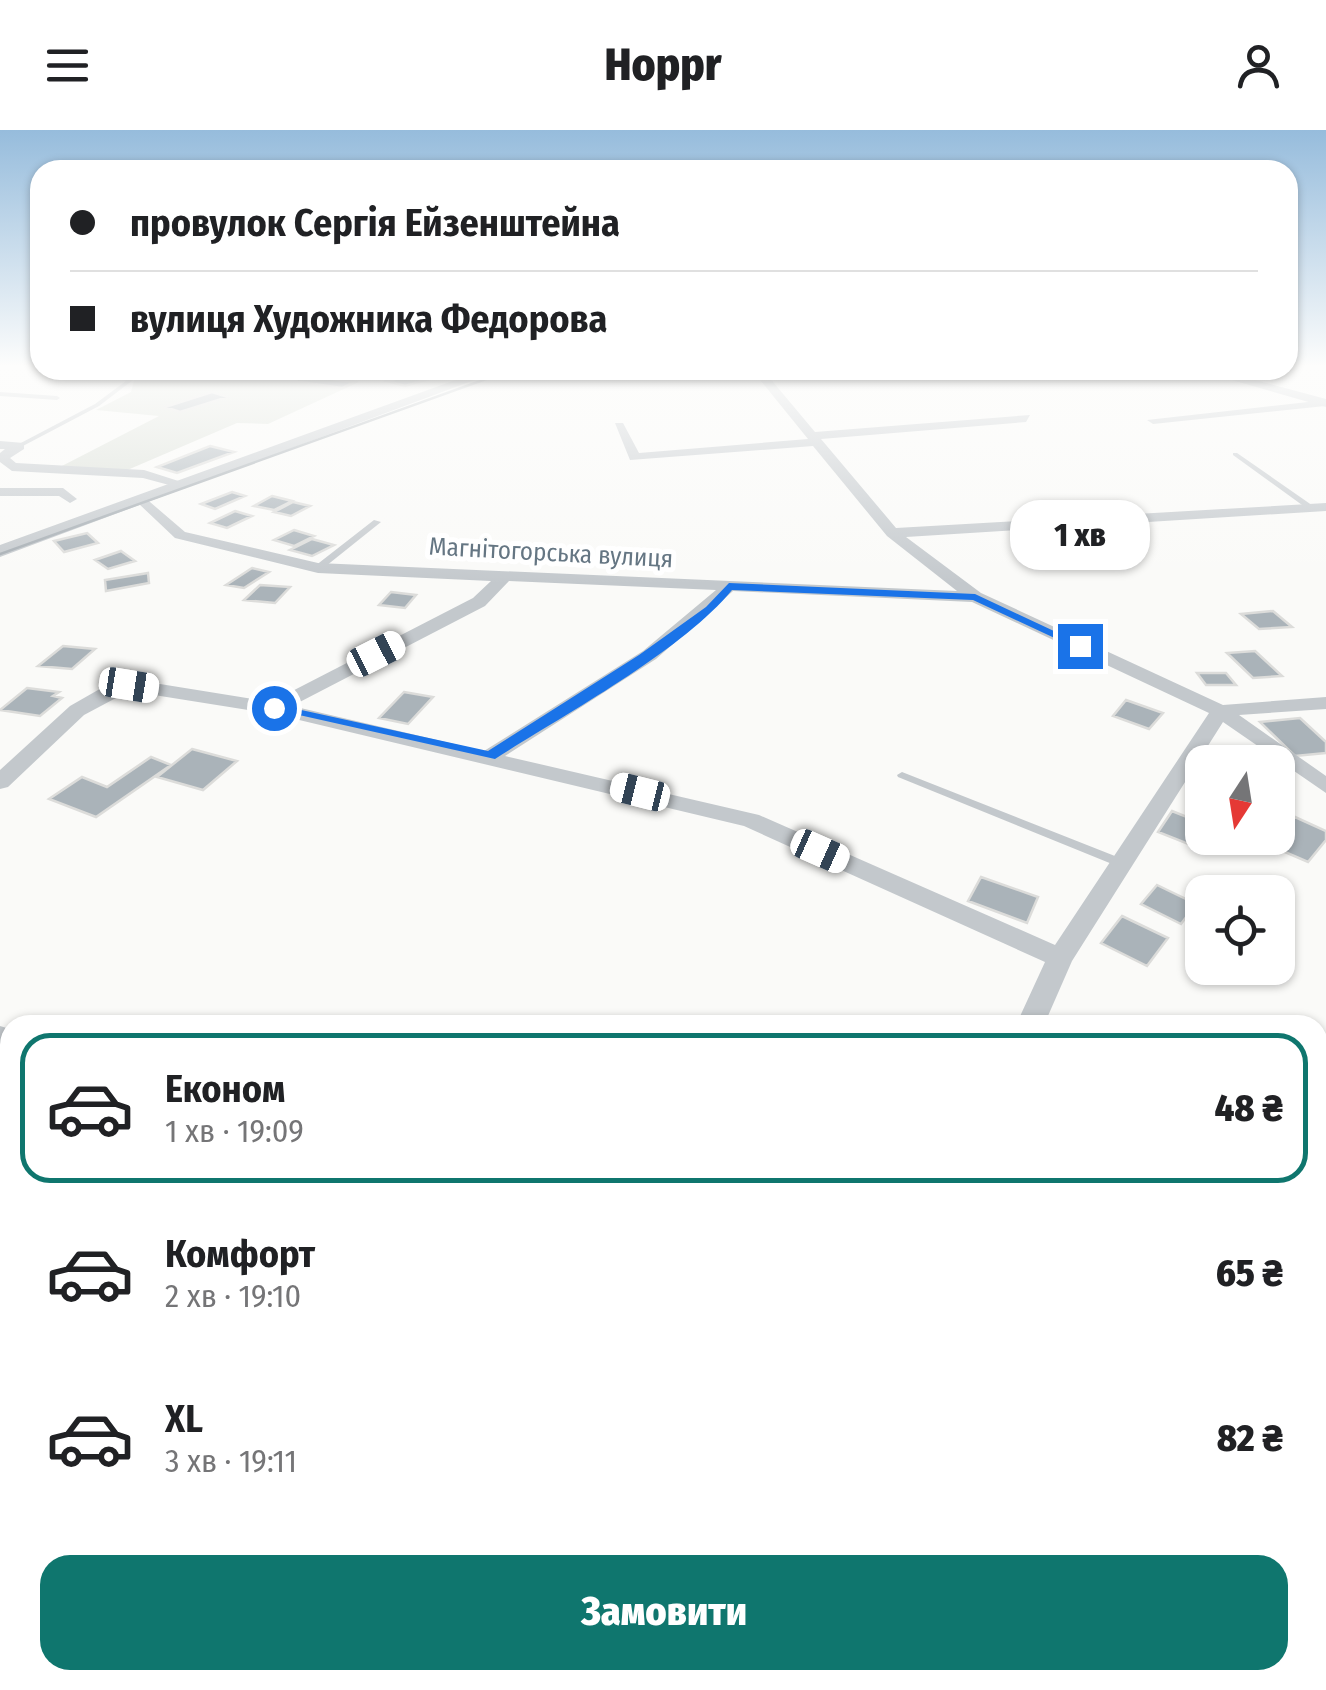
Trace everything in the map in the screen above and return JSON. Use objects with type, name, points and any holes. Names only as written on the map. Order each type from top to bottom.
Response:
[{"type":"street","points":[[0,551],[311,439]]},
{"type":"street","points":[[625,439],[635,457],[814,439],[892,533],[975,597],[1220,710],[1326,786]]},
{"type":"street","points":[[0,444],[19,446]]},
{"type":"street","points":[[19,446],[2,457],[6,464],[35,470],[144,474],[184,486]]},
{"type":"street","points":[[0,492],[63,492],[70,498]]},
{"type":"street","name":"Магнітогорська вулиця","points":[[143,500],[180,535],[318,568],[975,597]]},
{"type":"street","points":[[892,533],[1319,507]]},
{"type":"street","points":[[274,708],[479,602],[505,576]]},
{"type":"street","points":[[490,756],[643,658],[710,609],[729,586]]},
{"type":"street","points":[[0,782],[94,696],[117,687],[129,685],[274,708],[752,820],[1060,958]]},
{"type":"street","points":[[1220,710],[1326,703]]},
{"type":"street","points":[[1034,1015],[1060,958],[1220,710]]},
{"type":"lane","points":[[19,446],[33,439]]},
{"type":"lane","points":[[1235,454],[1319,507]]},
{"type":"lane","points":[[318,568],[377,522]]},
{"type":"lane","points":[[902,774],[1121,864]]},
{"type":"shaded area","points":[[115,439],[200,439],[118,474],[58,468]]},
{"type":"building","points":[[210,446],[234,452],[177,473],[157,467]]},
{"type":"building","points":[[232,492],[245,496],[215,509],[201,504]]},
{"type":"building","points":[[272,496],[292,501],[274,510],[254,506]]},
{"type":"building","points":[[293,502],[310,506],[291,516],[274,512]]},
{"type":"building","points":[[235,511],[252,516],[227,528],[210,523]]},
{"type":"building","points":[[294,530],[314,536],[294,546],[274,540]]},
{"type":"building","points":[[87,533],[98,543],[64,552],[54,541]]},
{"type":"building","points":[[1089,535],[1116,535],[1127,548],[1099,548]]},
{"type":"building","points":[[312,539],[334,545],[312,556],[290,550]]},
{"type":"building","points":[[121,551],[135,561],[108,569],[95,560]]},
{"type":"building","points":[[252,568],[269,572],[244,588],[226,585]]},
{"type":"building","points":[[148,573],[149,583],[106,591],[105,580]]},
{"type":"building","points":[[260,585],[290,587],[275,603],[244,600]]},
{"type":"building","points":[[391,592],[416,595],[405,608],[379,605]]},
{"type":"building","points":[[1273,611],[1292,627],[1259,629],[1241,614]]},
{"type":"building","points":[[63,646],[95,649],[72,669],[38,666]]},
{"type":"building","points":[[1255,651],[1282,676],[1253,678],[1227,653]]},
{"type":"building","points":[[1197,673],[1226,673],[1236,685],[1206,685]]},
{"type":"building","points":[[27,688],[59,692],[53,696],[62,698],[40,716],[0,710]]},
{"type":"building","points":[[404,692],[433,697],[408,724],[379,718]]},
{"type":"building","points":[[1126,700],[1163,713],[1149,729],[1113,716]]},
{"type":"building","points":[[1300,718],[1326,742],[1326,753],[1295,756],[1295,745],[1284,745],[1260,722]]},
{"type":"building","points":[[192,749],[237,761],[203,790],[157,777]]},
{"type":"building","points":[[151,757],[171,765],[96,817],[49,799],[82,777],[107,787]]},
{"type":"building","points":[[1172,811],[1185,816],[1185,843],[1158,832]]},
{"type":"building","points":[[1295,817],[1326,831],[1326,840],[1308,862],[1292,855],[1295,855]]},
{"type":"building","points":[[981,877],[1038,897],[1027,923],[968,901]]},
{"type":"building","points":[[1157,885],[1185,899],[1185,919],[1181,924],[1141,904]]},
{"type":"building","points":[[1122,916],[1168,938],[1147,966],[1101,943]]},
{"type":"tram line","points":[[0,554],[320,439]]},
{"type":"route","points":[[274,708],[490,756],[643,658],[710,609],[729,586],[975,597],[1080,646]]}]
